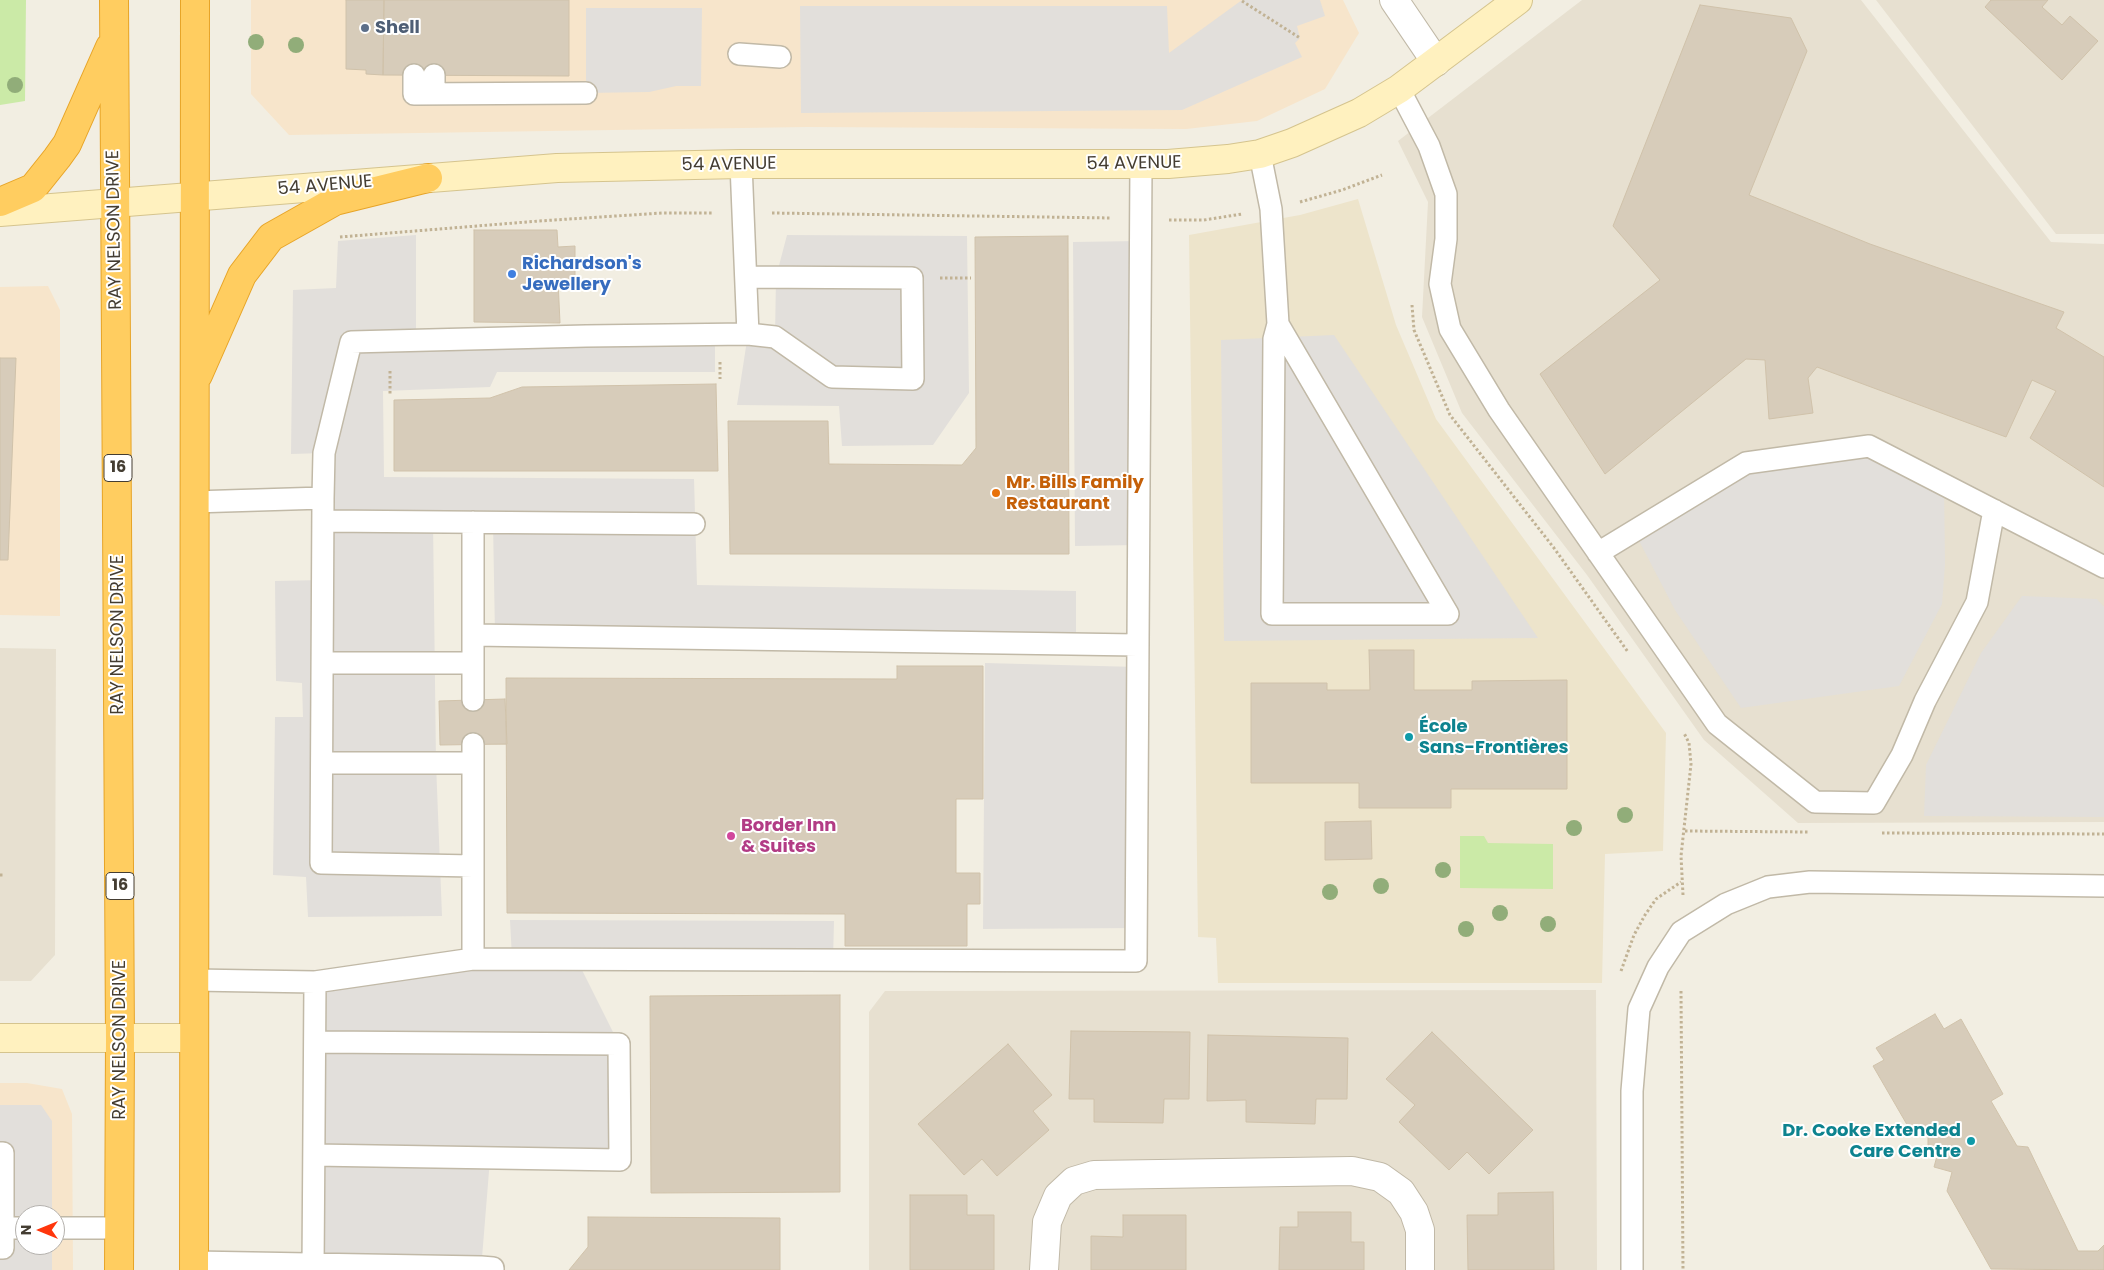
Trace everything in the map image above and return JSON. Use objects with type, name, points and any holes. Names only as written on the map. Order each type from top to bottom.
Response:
[{"type":"highway","name":"RAY NELSON DRIVE","points":[[114,0],[120,1038],[118,1270]]},
{"type":"highway","points":[[194,1266],[193,196],[195,0]]},
{"type":"highway","points":[[0,202],[33,188],[67,144],[114,38]]},
{"type":"highway","points":[[193,386],[242,275],[271,237],[335,201],[428,178]]},
{"type":"street","points":[[1394,0],[1436,62]]},
{"type":"street","name":"54 AVENUE","points":[[0,212],[557,168],[741,164],[1182,164],[1260,154],[1326,129],[1359,113],[1399,89],[1518,0]]},
{"type":"street","points":[[0,1038],[194,1038]]},
{"type":"street","points":[[1044,1270],[1047,1222],[1058,1196],[1074,1182],[1094,1174],[1352,1171],[1380,1177],[1401,1192],[1414,1212],[1420,1230],[1420,1270]]},
{"type":"lane","points":[[739,54],[780,57]]},
{"type":"lane","points":[[427,81],[471,85],[546,84],[586,93]]},
{"type":"lane","points":[[1399,89],[1429,146],[1446,194],[1446,239],[1440,284],[1450,329],[1499,410],[1717,724],[1815,802],[1874,803],[1902,754],[1925,701],[1977,602],[1994,510]]},
{"type":"lane","points":[[1260,154],[1271,209],[1278,324],[1274,338],[1272,614],[1448,614],[1278,324]]},
{"type":"lane","points":[[741,164],[748,334]]},
{"type":"lane","points":[[194,980],[315,982],[473,959],[1136,961],[1140,164]]},
{"type":"lane","points":[[473,866],[321,864],[322,498],[324,453],[350,342],[748,334],[775,337],[832,377],[913,379],[912,278],[747,277]]},
{"type":"lane","points":[[1598,553],[1746,463],[1869,446],[2104,567]]},
{"type":"lane","points":[[193,502],[322,498]]},
{"type":"lane","points":[[323,521],[694,524]]},
{"type":"lane","points":[[473,522],[473,700]]},
{"type":"lane","points":[[473,635],[1138,645]]},
{"type":"lane","points":[[323,664],[473,664]]},
{"type":"lane","points":[[322,763],[473,754],[473,959]]},
{"type":"lane","points":[[1632,1270],[1632,1091],[1640,1009],[1658,966],[1681,932],[1726,904],[1768,887],[1810,882],[2104,886]]},
{"type":"lane","points":[[313,1267],[315,982]]},
{"type":"lane","points":[[314,1155],[620,1160],[619,1044],[315,1042]]},
{"type":"lane","points":[[0,1153],[4,1153],[2,1238],[15,1232]]},
{"type":"lane","points":[[65,1228],[119,1228]]},
{"type":"lane","points":[[194,1266],[481,1267],[493,1268],[493,1270]]},
{"type":"path","points":[[1242,0],[1300,38]]},
{"type":"path","points":[[1294,203],[1342,190],[1382,175]]},
{"type":"path","points":[[338,238],[539,220],[710,212]]},
{"type":"path","points":[[790,212],[1103,218]]},
{"type":"path","points":[[1180,220],[1204,220],[1248,212]]},
{"type":"path","points":[[1414,330],[1450,415],[1558,552],[1628,653]]},
{"type":"path","points":[[1679,725],[1689,743],[1690,764],[1681,856],[1683,898]]},
{"type":"path","points":[[1684,831],[1814,832]]},
{"type":"path","points":[[1874,833],[2104,834]]},
{"type":"path","points":[[1681,994],[1682,1270]]},
{"type":"shaded area","points":[[251,0],[1343,0],[1359,33],[1325,89],[1257,121],[1186,129],[807,127],[289,135],[251,94]]},
{"type":"shaded area","points":[[1242,0],[1320,0],[1325,16],[1297,26],[1300,38],[1295,43],[1302,57],[1182,110],[801,113],[800,6],[1167,6],[1169,53]]},
{"type":"shaded area","points":[[1582,0],[1861,0],[2051,242],[2104,244],[2104,822],[1798,823],[1704,740],[1587,575],[1462,413],[1422,317],[1428,202],[1398,141]]},
{"type":"shaded area","points":[[1876,0],[2104,0],[2104,234],[2056,234]]},
{"type":"shaded area","points":[[586,8],[702,8],[701,86],[676,86],[649,92],[586,93]]},
{"type":"shaded area","points":[[1358,199],[1396,325],[1436,419],[1666,733],[1663,851],[1605,854],[1602,983],[1218,983],[1216,938],[1198,937],[1189,235],[1300,215]]},
{"type":"shaded area","points":[[416,235],[416,340],[715,334],[715,372],[497,372],[490,387],[383,391],[384,477],[694,479],[697,585],[1076,591],[1076,645],[495,635],[493,522],[433,521],[436,763],[442,916],[308,917],[306,877],[273,875],[275,717],[303,717],[302,683],[276,681],[275,581],[323,580],[323,453],[291,454],[293,290],[336,288],[338,241]]},
{"type":"shaded area","points":[[787,235],[967,236],[969,393],[933,445],[842,446],[839,406],[737,405],[748,334],[775,337],[776,277]]},
{"type":"shaded area","points":[[1140,241],[1138,545],[1075,546],[1073,242]]},
{"type":"shaded area","points":[[48,286],[60,310],[60,616],[0,615],[0,287]]},
{"type":"shaded area","points":[[1334,335],[1538,638],[1224,641],[1221,340]]},
{"type":"shaded area","points":[[1869,446],[1944,485],[1945,564],[1942,604],[1899,686],[1741,708],[1675,610],[1634,531],[1746,463]]},
{"type":"shaded area","points":[[2022,596],[2097,599],[2104,607],[2104,817],[1924,816],[1926,765],[1981,653]]},
{"type":"shaded area","points":[[0,648],[56,649],[55,955],[31,981],[0,981]]},
{"type":"shaded area","points":[[985,663],[1137,667],[1136,928],[983,929]]},
{"type":"shaded area","points":[[510,920],[834,921],[833,960],[577,960],[619,1044],[620,1160],[490,1159],[481,1270],[313,1270],[315,982],[512,958]]},
{"type":"shaded area","points":[[1596,990],[1597,1270],[869,1270],[869,1012],[885,991]]},
{"type":"shaded area","points":[[0,1083],[27,1083],[62,1089],[72,1114],[73,1270],[0,1270]]},
{"type":"shaded area","points":[[0,1105],[41,1105],[52,1121],[52,1205],[15,1205],[15,1255],[52,1255],[52,1270],[0,1270]]},
{"type":"green space","points":[[0,0],[26,0],[25,101],[0,105]]},
{"type":"green space","points":[[1460,836],[1484,836],[1488,843],[1553,844],[1553,889],[1460,888]]},
{"type":"building","name":"Shell","points":[[346,0],[384,0],[383,75],[366,74],[366,70],[346,69]]},
{"type":"building","points":[[384,0],[569,0],[569,76],[383,75]]},
{"type":"building","points":[[1991,0],[2048,0],[2042,7],[2062,25],[2070,16],[2098,41],[2062,80],[1985,7]]},
{"type":"building","points":[[1700,5],[1791,18],[1807,51],[1749,195],[1870,244],[2064,312],[2056,328],[2104,357],[2104,487],[2030,438],[2056,391],[2032,380],[2006,437],[1817,367],[1808,378],[1813,413],[1769,419],[1765,360],[1746,359],[1605,474],[1540,374],[1660,280],[1613,226]]},
{"type":"building","points":[[474,230],[557,230],[558,247],[575,246],[575,280],[558,280],[560,323],[474,322]]},
{"type":"building","points":[[1068,236],[1069,554],[730,554],[728,421],[828,421],[829,464],[962,465],[976,448],[975,237]]},
{"type":"building","points":[[0,358],[16,358],[8,560],[0,560]]},
{"type":"building","points":[[716,384],[718,471],[394,471],[394,400],[490,398],[522,387]]},
{"type":"building","name":"École Sans-Frontières","points":[[1369,650],[1414,650],[1414,690],[1472,690],[1472,681],[1567,680],[1567,789],[1451,789],[1451,808],[1359,808],[1359,783],[1251,783],[1251,683],[1327,683],[1327,690],[1370,690]]},
{"type":"building","name":"Border Inn & Suites","points":[[897,666],[983,666],[983,799],[956,799],[956,873],[980,873],[980,904],[967,904],[967,946],[845,946],[845,914],[507,913],[506,678],[897,679]]},
{"type":"building","points":[[505,699],[507,744],[440,745],[439,701]]},
{"type":"building","points":[[1371,821],[1372,859],[1325,860],[1325,822]]},
{"type":"building","points":[[840,995],[840,1192],[651,1193],[650,996]]},
{"type":"building","name":"Dr. Cooke Extended Care Centre","points":[[1935,1014],[1944,1029],[1961,1019],[2003,1094],[1991,1101],[2017,1146],[2028,1147],[2078,1251],[2098,1251],[2104,1245],[2104,1270],[1991,1269],[1947,1191],[1952,1172],[1934,1167],[1937,1156],[1928,1154],[1928,1135],[1913,1135],[1873,1066],[1884,1060],[1876,1048]]},
{"type":"building","points":[[1071,1031],[1190,1032],[1189,1099],[1164,1099],[1163,1123],[1094,1122],[1094,1099],[1069,1099]]},
{"type":"building","points":[[1432,1032],[1533,1130],[1489,1174],[1467,1152],[1449,1170],[1399,1122],[1415,1105],[1386,1079]]},
{"type":"building","points":[[1208,1035],[1348,1038],[1347,1099],[1316,1099],[1315,1124],[1246,1122],[1246,1100],[1207,1101]]},
{"type":"building","points":[[1008,1044],[1052,1095],[1033,1111],[1049,1130],[997,1176],[982,1159],[964,1175],[918,1124]]},
{"type":"building","points":[[1553,1192],[1554,1270],[1468,1270],[1467,1215],[1498,1215],[1498,1193]]},
{"type":"building","points":[[910,1195],[967,1195],[967,1215],[994,1215],[994,1270],[910,1270]]},
{"type":"building","points":[[1298,1212],[1351,1212],[1351,1242],[1364,1242],[1364,1270],[1279,1270],[1280,1227],[1298,1227]]},
{"type":"building","points":[[1123,1215],[1186,1215],[1186,1270],[1091,1270],[1091,1236],[1123,1237]]},
{"type":"building","points":[[588,1217],[780,1218],[780,1270],[569,1270],[588,1247]]},
{"type":"place","name":"Shell","points":[[365,28]]},
{"type":"place","name":"Richardson's Jewellery","points":[[512,274]]},
{"type":"place","name":"Mr. Bills Family Restaurant","points":[[996,493]]},
{"type":"place","name":"École Sans-Frontières","points":[[1409,737]]},
{"type":"place","name":"Border Inn & Suites","points":[[731,836]]},
{"type":"place","name":"Dr. Cooke Extended Care Centre","points":[[1971,1141]]}]
